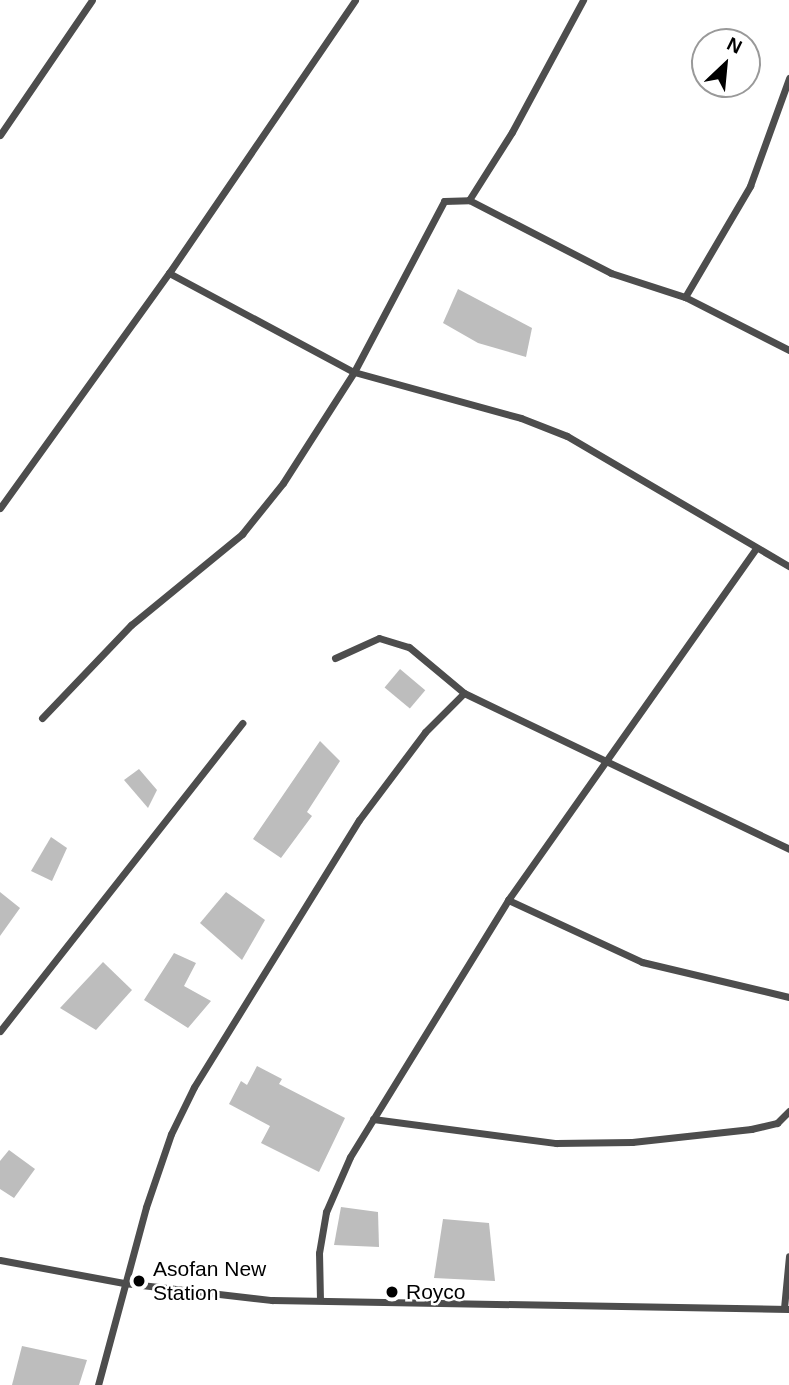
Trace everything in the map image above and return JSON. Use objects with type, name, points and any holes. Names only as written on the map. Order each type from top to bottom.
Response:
[{"type":"street","points":[[0,135],[92,0]]},
{"type":"street","points":[[0,508],[169,273],[355,0]]},
{"type":"street","points":[[469,200],[512,132],[583,0]]},
{"type":"street","points":[[685,297],[750,186],[789,78]]},
{"type":"street","points":[[42,718],[131,625],[242,534],[305,453],[354,372],[444,201],[469,200],[611,273],[685,297],[789,350]]},
{"type":"street","points":[[169,273],[354,372],[521,418],[567,436],[662,488],[789,566]]},
{"type":"street","points":[[320,1300],[319,1253],[326,1212],[336,1184],[373,1119],[508,900],[601,762],[756,548]]},
{"type":"street","points":[[335,658],[379,638],[409,647],[464,693],[601,762],[789,849]]},
{"type":"street","points":[[98,1385],[116,1329],[124,1283],[171,1133],[194,1087],[359,820],[425,732],[464,693]]},
{"type":"street","points":[[0,1031],[242,723]]},
{"type":"street","points":[[508,900],[642,962],[789,997]]},
{"type":"street","points":[[373,1119],[544,1142],[632,1142],[777,1124],[789,1111]]},
{"type":"street","points":[[0,1260],[124,1283],[272,1300],[443,1306],[787,1309],[789,1256]]},
{"type":"building","points":[[458,289],[532,328],[526,357],[478,343],[443,323]]},
{"type":"building","points":[[400,669],[425,690],[410,709],[385,687]]},
{"type":"building","points":[[320,741],[340,761],[307,812],[312,816],[281,858],[253,839]]},
{"type":"building","points":[[139,769],[157,790],[148,808],[124,780]]},
{"type":"building","points":[[51,837],[67,848],[52,881],[31,871]]},
{"type":"building","points":[[0,892],[20,908],[0,936]]},
{"type":"building","points":[[226,892],[265,920],[242,960],[200,923]]},
{"type":"building","points":[[174,953],[196,963],[184,986],[211,1001],[188,1028],[144,1000]]},
{"type":"building","points":[[103,962],[132,990],[96,1030],[60,1008]]},
{"type":"building","points":[[257,1066],[282,1079],[279,1084],[345,1118],[319,1172],[261,1143],[270,1126],[229,1104],[241,1081],[247,1085]]},
{"type":"building","points":[[9,1150],[35,1169],[14,1198],[0,1189],[0,1161]]},
{"type":"building","points":[[341,1207],[378,1212],[379,1247],[334,1245]]},
{"type":"building","points":[[443,1219],[489,1223],[495,1281],[434,1278]]},
{"type":"building","points":[[22,1346],[87,1360],[79,1385],[12,1385]]},
{"type":"place","name":"Asofan New Station","points":[[139,1281]]},
{"type":"place","name":"Royco","points":[[392,1292]]}]
